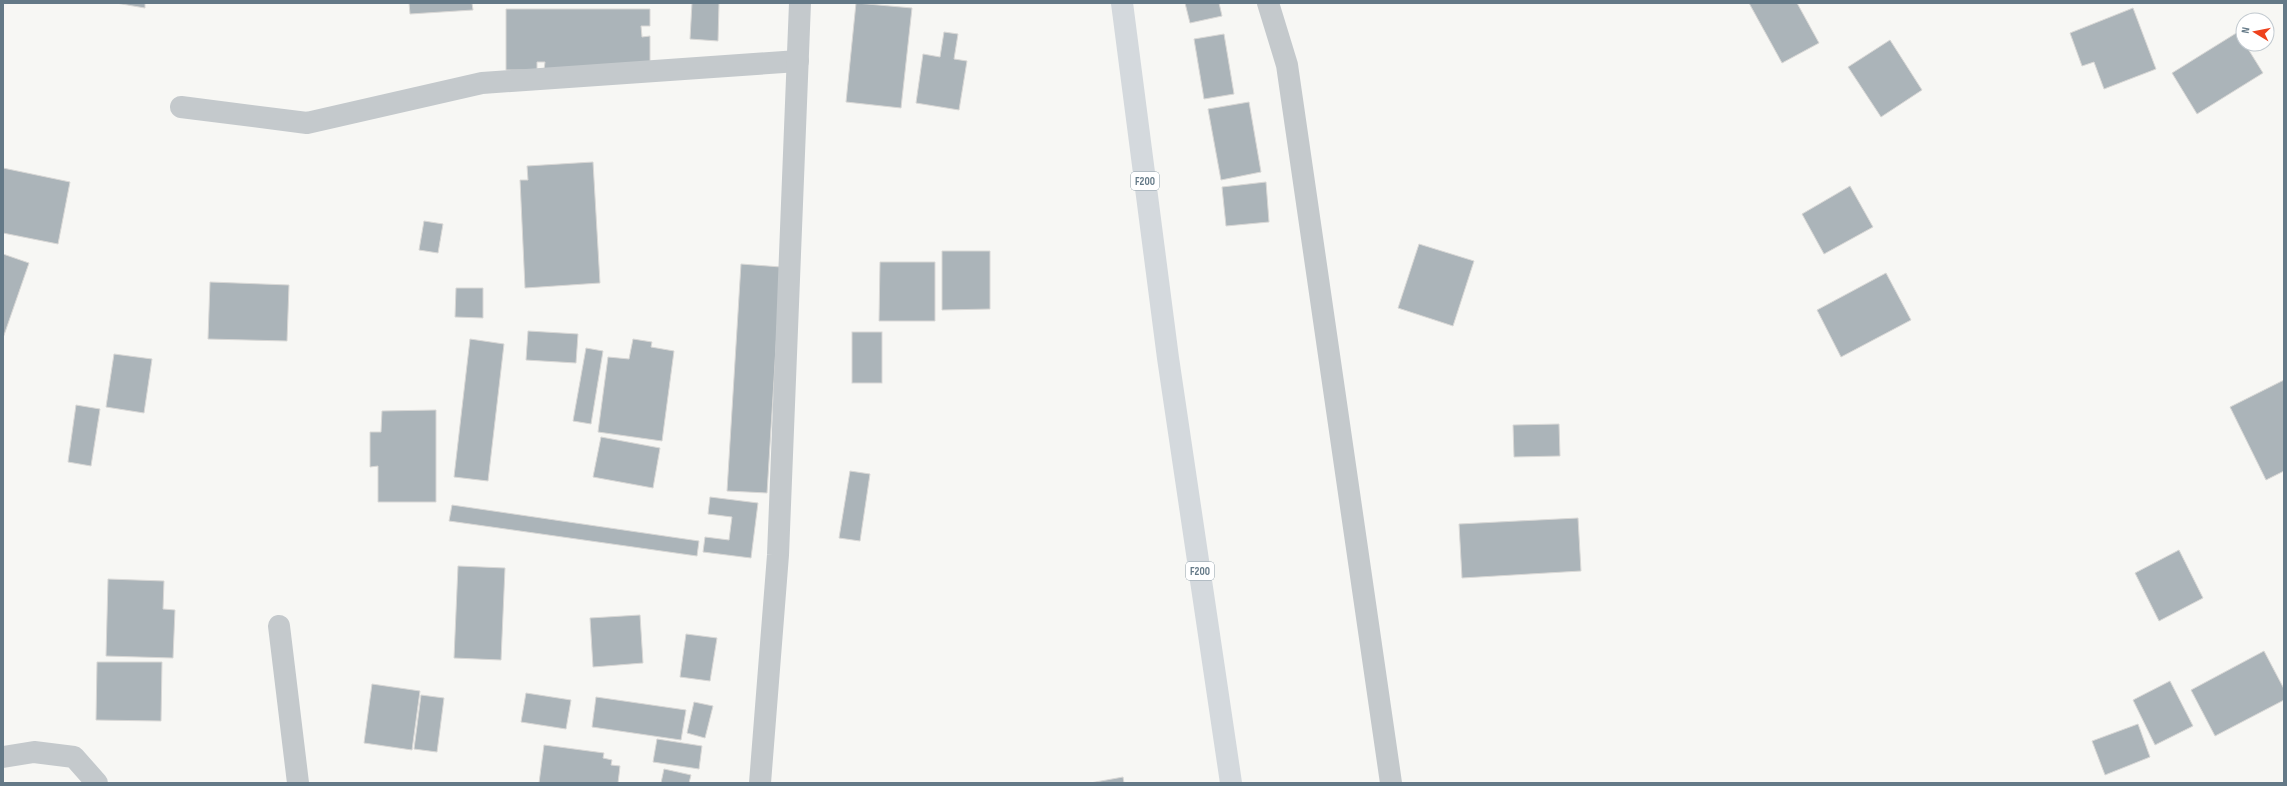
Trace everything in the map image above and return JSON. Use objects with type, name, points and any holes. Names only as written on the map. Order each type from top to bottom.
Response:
[{"type":"main road","name":"F200","points":[[1122,3],[1168,358],[1231,783]]},
{"type":"street","points":[[760,783],[778,555],[800,3]]},
{"type":"street","points":[[1268,3],[1287,65],[1391,783]]},
{"type":"street","points":[[181,107],[307,123],[482,83],[798,61]]},
{"type":"street","points":[[279,626],[298,783]]},
{"type":"street","points":[[3,757],[34,752],[74,757],[97,783]]},
{"type":"building","points":[[116,3],[145,3],[145,8]]},
{"type":"building","points":[[409,3],[472,3],[473,10],[410,14]]},
{"type":"building","points":[[692,3],[719,3],[718,41],[690,39]]},
{"type":"building","points":[[856,3],[912,8],[901,108],[846,102]]},
{"type":"building","points":[[1185,3],[1219,3],[1222,16],[1190,23]]},
{"type":"building","points":[[1749,3],[1797,3],[1819,43],[1782,63]]},
{"type":"building","points":[[2133,8],[2156,69],[2104,89],[2094,62],[2082,66],[2070,33]]},
{"type":"building","points":[[506,9],[650,9],[650,26],[641,26],[642,37],[650,36],[650,70],[544,70],[545,62],[537,62],[537,70],[506,70]]},
{"type":"building","points":[[944,32],[958,34],[954,59],[967,61],[959,110],[916,103],[923,54],[940,57]]},
{"type":"building","points":[[1224,34],[1234,94],[1204,99],[1194,39]]},
{"type":"building","points":[[2235,34],[2235,52],[2250,52],[2263,73],[2197,114],[2172,73]]},
{"type":"building","points":[[1890,40],[1922,90],[1881,117],[1848,67]]},
{"type":"building","points":[[1249,102],[1261,172],[1221,180],[1208,109]]},
{"type":"building","points":[[593,162],[600,283],[525,288],[520,180],[528,180],[527,166]]},
{"type":"building","points":[[3,168],[70,182],[58,244],[3,233]]},
{"type":"building","points":[[1266,182],[1269,222],[1226,226],[1222,187]]},
{"type":"building","points":[[1850,186],[1873,227],[1824,254],[1802,214]]},
{"type":"building","points":[[424,221],[443,224],[438,253],[419,250]]},
{"type":"building","points":[[1419,244],[1474,261],[1453,326],[1398,308]]},
{"type":"building","points":[[942,251],[990,251],[990,309],[942,310]]},
{"type":"building","points":[[3,254],[29,263],[3,338]]},
{"type":"building","points":[[880,262],[935,262],[935,321],[879,321]]},
{"type":"building","points":[[741,264],[781,267],[767,493],[727,491]]},
{"type":"building","points":[[1886,273],[1911,320],[1841,357],[1817,310]]},
{"type":"building","points":[[210,282],[289,285],[287,341],[208,339]]},
{"type":"building","points":[[456,288],[483,288],[483,318],[455,317]]},
{"type":"building","points":[[528,331],[578,334],[576,363],[526,360]]},
{"type":"building","points":[[852,332],[882,332],[882,383],[852,383]]},
{"type":"building","points":[[470,339],[504,344],[488,481],[454,477]]},
{"type":"building","points":[[633,339],[652,342],[651,347],[674,351],[662,441],[598,432],[608,357],[629,359]]},
{"type":"building","points":[[586,348],[603,351],[591,424],[573,421]]},
{"type":"building","points":[[114,354],[152,359],[144,413],[106,407]]},
{"type":"building","points":[[2284,380],[2284,471],[2266,480],[2230,407]]},
{"type":"building","points":[[76,405],[100,409],[91,466],[68,462]]},
{"type":"building","points":[[436,410],[436,502],[378,502],[378,466],[370,467],[370,432],[381,432],[382,411]]},
{"type":"building","points":[[1559,424],[1560,456],[1514,457],[1513,425]]},
{"type":"building","points":[[601,437],[660,448],[653,488],[593,477]]},
{"type":"building","points":[[850,471],[870,474],[860,541],[839,538]]},
{"type":"building","points":[[710,497],[758,503],[751,558],[703,552],[705,537],[729,540],[732,517],[708,514]]},
{"type":"building","points":[[452,505],[699,541],[697,556],[449,521]]},
{"type":"building","points":[[1578,518],[1581,571],[1462,578],[1459,524]]},
{"type":"building","points":[[2179,550],[2203,598],[2159,621],[2135,573]]},
{"type":"building","points":[[458,566],[505,568],[501,660],[454,658]]},
{"type":"building","points":[[108,579],[164,581],[163,609],[175,610],[173,658],[106,656]]},
{"type":"building","points":[[640,615],[643,663],[593,667],[590,618]]},
{"type":"building","points":[[686,634],[717,638],[710,681],[680,677]]},
{"type":"building","points":[[2264,651],[2284,689],[2284,700],[2215,736],[2191,690]]},
{"type":"building","points":[[97,662],[162,662],[161,721],[96,720]]},
{"type":"building","points":[[2170,681],[2193,726],[2155,745],[2133,700]]},
{"type":"building","points":[[372,684],[420,691],[412,750],[364,743]]},
{"type":"building","points":[[526,693],[571,700],[566,729],[521,722]]},
{"type":"building","points":[[421,695],[444,698],[437,752],[414,749]]},
{"type":"building","points":[[596,697],[686,710],[681,740],[592,727]]},
{"type":"building","points":[[694,702],[713,706],[705,738],[687,733]]},
{"type":"building","points":[[2138,724],[2150,757],[2105,775],[2092,741]]},
{"type":"building","points":[[657,739],[702,746],[699,769],[653,762]]},
{"type":"building","points":[[544,745],[604,753],[603,758],[612,760],[611,765],[620,766],[618,783],[539,783]]},
{"type":"building","points":[[664,769],[691,775],[689,783],[661,783]]},
{"type":"building","points":[[1123,777],[1124,783],[1090,783]]}]
